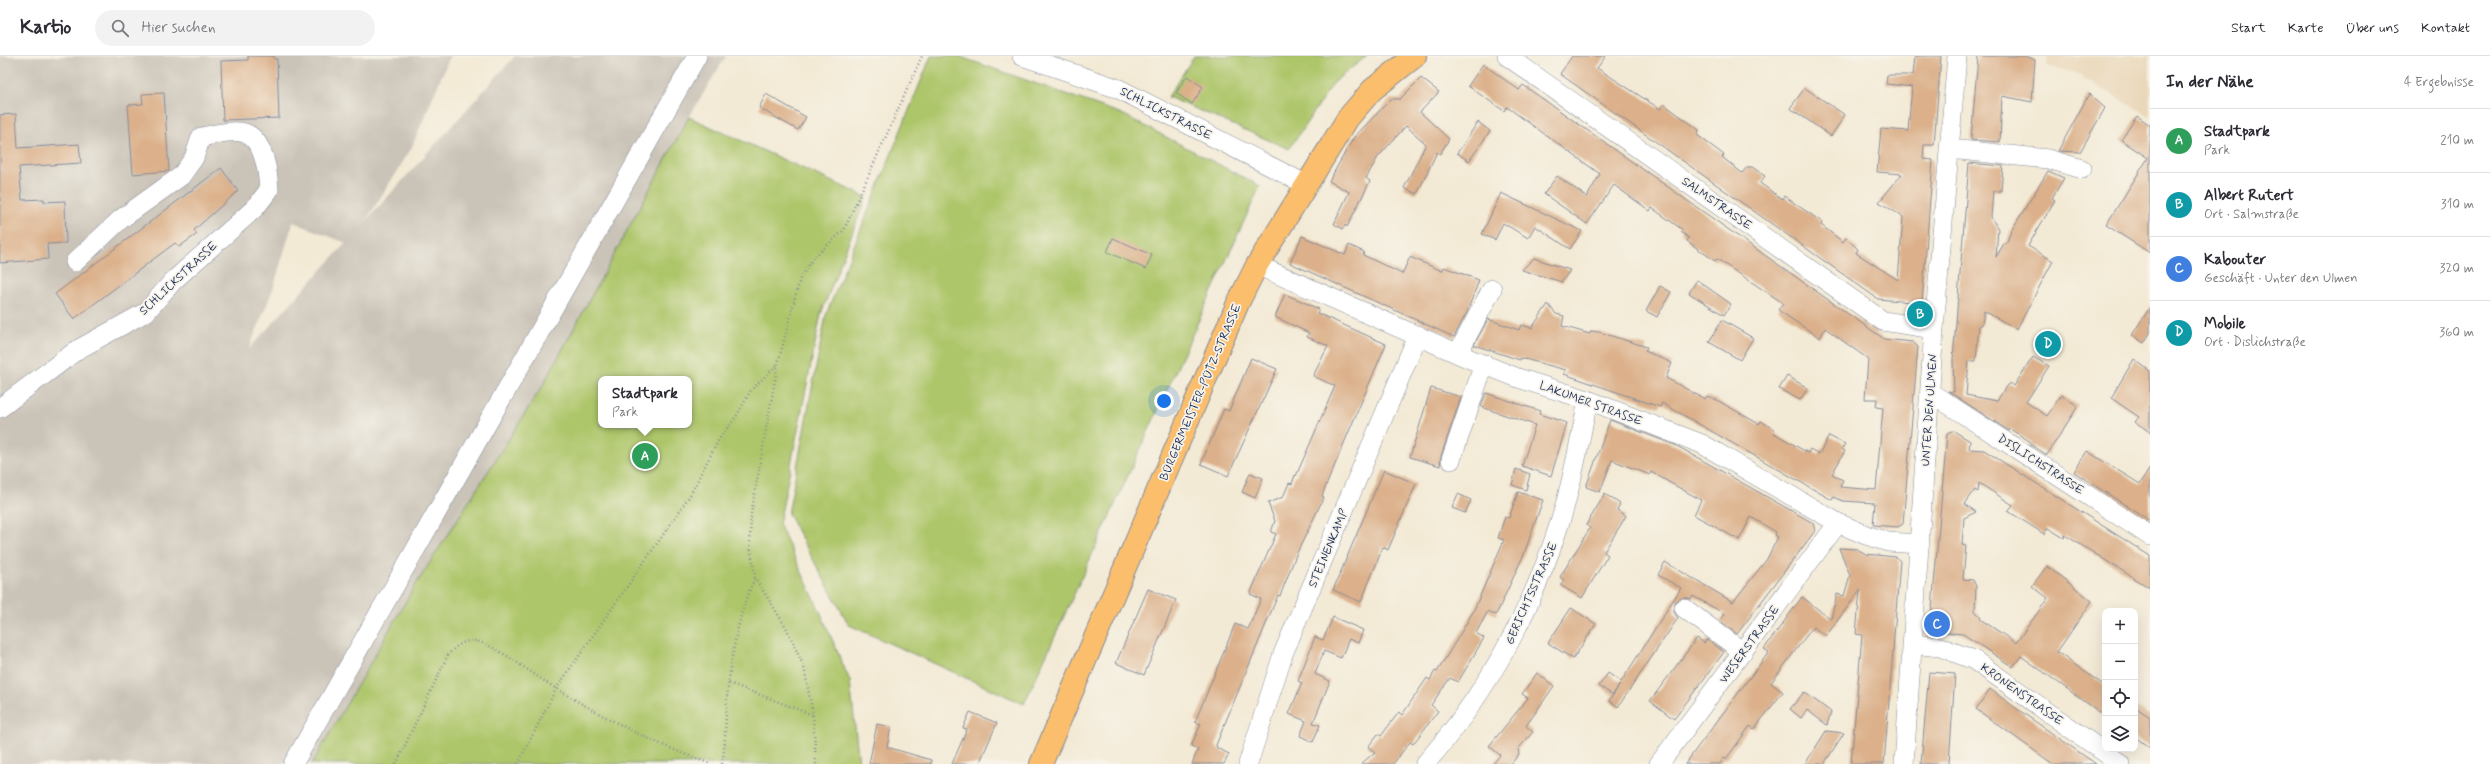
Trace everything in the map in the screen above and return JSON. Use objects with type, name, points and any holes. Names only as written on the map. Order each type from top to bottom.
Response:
[{"type":"main road","name":"BÜRGERMEISTER-PÜTZ-STRASSE","points":[[1041,764],[1232,318],[1257,265],[1348,118],[1372,90],[1415,56]]},
{"type":"street","points":[[293,764],[697,56]]},
{"type":"street","name":"SCHLICKSTRASSE","points":[[1022,56],[1119,89],[1306,184]]},
{"type":"street","name":"SALMSTRASSE","points":[[1508,56],[1883,321],[1934,330]]},
{"type":"street","name":"UNTER DEN ULMEN","points":[[1904,764],[1931,392],[1934,330],[1957,56]]},
{"type":"street","name":"SCHLICKSTRASSE","points":[[0,408],[77,350],[146,312],[173,281],[255,208],[269,190],[268,166],[258,145],[243,132],[233,131],[201,137],[194,158],[181,176],[121,219],[75,262]]},
{"type":"street","points":[[1950,149],[2048,159],[2082,169]]},
{"type":"street","name":"LAKUMER STRASSE","points":[[1257,265],[1484,364],[1588,400],[1702,444],[1838,523],[1888,542],[1920,544]]},
{"type":"street","points":[[1458,353],[1492,289]]},
{"type":"street","name":"STEINENKAMP","points":[[1248,764],[1283,654],[1418,335]]},
{"type":"street","points":[[1451,460],[1484,364]]},
{"type":"street","name":"DISLICHSTRASSE","points":[[1931,392],[2150,536]]},
{"type":"street","name":"GERICHTSSTRASSE","points":[[1425,764],[1457,727],[1512,638],[1548,557],[1562,517],[1588,400]]},
{"type":"street","name":"WESERSTRASSE","points":[[1659,764],[1838,523]]},
{"type":"street","points":[[1684,608],[1743,652]]},
{"type":"street","name":"KRONENSTRASSE","points":[[1913,644],[1940,647],[1974,660],[2121,764]]},
{"type":"path","points":[[816,764],[813,715],[809,686],[800,653],[786,626],[755,578],[750,543],[751,514],[778,363],[795,294],[805,269],[812,258],[844,230],[922,56]]},
{"type":"path","points":[[518,764],[556,689],[690,495],[719,439],[730,426],[751,390],[778,363]]},
{"type":"path","points":[[722,764],[729,683],[743,608],[755,578]]},
{"type":"path","points":[[396,764],[448,655],[454,647],[465,642],[475,641],[486,645],[556,689],[613,722],[711,764]]},
{"type":"path","points":[[729,683],[813,715]]},
{"type":"shaded area","points":[[0,56],[450,56],[411,149],[365,222],[515,56],[726,56],[689,117],[542,387],[413,589],[312,764],[0,764]],"holes":[[[293,222],[346,243],[249,349],[273,289]]]},
{"type":"shaded area","points":[[2048,56],[2150,56],[2150,116],[2073,72],[2047,66]]},
{"type":"green space","points":[[931,56],[958,56],[1122,114],[1260,186],[1024,704],[849,625],[788,514],[826,315]]},
{"type":"green space","points":[[1194,56],[1367,56],[1335,81],[1289,149],[1168,97]]},
{"type":"green space","points":[[689,117],[866,197],[821,314],[779,524],[820,611],[850,681],[859,764],[312,764],[413,589],[542,387]]},
{"type":"building","points":[[248,56],[274,56],[274,59],[277,59],[279,118],[223,120],[221,61],[248,60]]},
{"type":"building","points":[[1572,56],[1606,56],[1597,68],[1660,109],[1664,104],[1699,130],[1697,135],[1724,155],[1722,157],[1742,173],[1747,167],[1752,167],[1765,176],[1760,183],[1782,199],[1784,196],[1822,222],[1821,225],[1843,242],[1846,238],[1858,249],[1856,253],[1898,280],[1903,217],[1879,202],[1902,174],[1877,172],[1881,129],[1908,131],[1912,87],[1886,84],[1887,75],[1913,75],[1915,56],[1941,56],[1934,145],[1924,145],[1923,159],[1933,160],[1922,303],[1878,299],[1560,74]]},
{"type":"building","points":[[1978,56],[2026,56],[2035,60],[2032,102],[2002,96],[2000,142],[1971,140]]},
{"type":"building","points":[[1483,64],[1519,90],[1523,85],[1884,339],[1913,342],[1918,347],[1903,524],[1898,527],[1873,525],[1875,503],[1843,501],[1834,497],[1832,500],[1662,403],[1660,407],[1564,374],[1566,370],[1521,358],[1520,360],[1474,345],[1488,319],[1519,330],[1521,325],[1532,328],[1548,304],[1556,314],[1564,316],[1562,326],[1590,334],[1591,331],[1599,332],[1647,347],[1645,351],[1672,363],[1666,378],[1705,399],[1707,396],[1717,400],[1759,424],[1761,421],[1775,430],[1774,433],[1808,453],[1810,449],[1819,454],[1829,436],[1845,444],[1842,449],[1845,451],[1832,474],[1843,480],[1840,487],[1876,490],[1883,408],[1876,407],[1877,399],[1865,399],[1868,359],[1825,328],[1820,338],[1778,310],[1783,303],[1717,259],[1715,261],[1687,241],[1689,238],[1681,232],[1683,230],[1652,208],[1650,211],[1614,185],[1587,224],[1544,194],[1557,176],[1587,197],[1600,174],[1507,107],[1504,111],[1468,86]]},
{"type":"building","points":[[1187,76],[1203,87],[1192,104],[1176,93]]},
{"type":"building","points":[[1421,78],[1439,92],[1420,112],[1449,139],[1440,154],[1437,152],[1417,194],[1404,188],[1426,144],[1406,126],[1378,157],[1366,178],[1370,181],[1347,227],[1345,225],[1343,229],[1334,224],[1349,192],[1329,181],[1354,137],[1391,99],[1400,99]]},
{"type":"building","points":[[1805,88],[1845,115],[1831,136],[1790,108]]},
{"type":"building","points":[[164,93],[169,171],[133,174],[128,105],[143,104],[142,94]]},
{"type":"building","points":[[766,94],[806,117],[798,130],[759,108]]},
{"type":"building","points":[[2089,94],[2105,108],[2080,152],[2058,151]]},
{"type":"building","points":[[16,114],[18,148],[79,144],[81,163],[19,167],[22,200],[44,199],[44,202],[65,201],[66,243],[47,244],[48,259],[0,263],[0,115]]},
{"type":"building","points":[[2137,116],[2150,125],[2150,253],[2106,225],[2148,158],[2121,140]]},
{"type":"building","points":[[1478,122],[1490,131],[1469,161],[1457,153]]},
{"type":"building","points":[[1969,163],[2003,166],[2001,191],[1993,191],[1991,217],[1998,229],[1996,257],[2005,242],[2006,244],[2011,231],[2048,171],[2064,178],[2052,198],[2055,200],[2028,246],[2053,261],[2017,329],[1984,311],[1982,325],[1979,325],[1976,361],[1969,361],[1966,395],[1997,401],[2007,385],[2010,383],[2014,386],[2033,357],[2049,366],[2026,402],[2047,416],[2061,395],[2078,406],[2047,455],[2030,444],[2031,442],[2010,429],[2009,431],[1948,391],[1954,392],[1953,359]]},
{"type":"building","points":[[221,168],[238,191],[194,230],[197,234],[179,247],[175,243],[74,319],[55,294]]},
{"type":"building","points":[[1501,193],[1582,231],[1570,249],[1535,226],[1528,238],[1503,223],[1495,240],[1482,234]]},
{"type":"building","points":[[1302,236],[1345,255],[1349,245],[1364,252],[1363,255],[1402,274],[1410,257],[1442,271],[1444,267],[1479,280],[1467,312],[1454,337],[1290,263]]},
{"type":"building","points":[[1113,238],[1152,255],[1146,269],[1107,252]]},
{"type":"building","points":[[1534,258],[1570,270],[1562,282],[1522,270]]},
{"type":"building","points":[[1697,280],[1731,304],[1724,315],[1689,293]]},
{"type":"building","points":[[1660,286],[1671,292],[1657,317],[1646,311]]},
{"type":"building","points":[[1285,294],[1319,309],[1317,313],[1386,344],[1325,488],[1322,496],[1324,497],[1296,555],[1280,596],[1278,595],[1216,745],[1217,748],[1229,754],[1224,764],[1192,764],[1198,749],[1191,746],[1201,724],[1195,722],[1235,624],[1248,629],[1261,599],[1250,594],[1276,534],[1271,532],[1275,521],[1268,503],[1283,497],[1289,483],[1292,484],[1335,386],[1313,376],[1328,346],[1307,337],[1309,333],[1275,317]]},
{"type":"building","points":[[2150,307],[2150,333],[2144,343],[2132,335]]},
{"type":"building","points":[[1722,320],[1753,338],[1740,360],[1709,342]]},
{"type":"building","points":[[1251,358],[1277,369],[1228,476],[1201,464],[1224,409],[1229,411]]},
{"type":"building","points":[[2134,359],[2150,371],[2150,432],[2135,422],[2139,417],[2111,398]]},
{"type":"building","points":[[1787,376],[1808,388],[1800,400],[1779,389]]},
{"type":"building","points":[[1431,388],[1461,397],[1441,456],[1440,466],[1410,457]]},
{"type":"building","points":[[1486,393],[1540,411],[1539,414],[1567,423],[1551,476],[1522,466],[1535,425],[1481,407]]},
{"type":"building","points":[[1610,420],[1677,446],[1813,523],[1815,531],[1737,634],[1720,621],[1725,614],[1693,596],[1691,599],[1685,597],[1675,601],[1674,612],[1678,618],[1618,707],[1609,701],[1613,695],[1599,686],[1608,673],[1621,682],[1681,588],[1658,575],[1665,562],[1733,602],[1767,559],[1778,537],[1775,535],[1776,532],[1751,517],[1739,540],[1694,515],[1701,500],[1651,472],[1650,475],[1612,460],[1600,492],[1586,487]]},
{"type":"building","points":[[1954,431],[1970,441],[1969,449],[1984,450],[2150,556],[2150,588],[2065,535],[2064,538],[2048,528],[2044,534],[2008,511],[2013,505],[1979,483],[1978,492],[1975,490],[1965,504],[1976,512],[1964,518],[1962,545],[1966,546],[1963,579],[1973,580],[1976,586],[1975,611],[1981,617],[1980,619],[2016,643],[2048,598],[2032,586],[2047,566],[2092,601],[2057,652],[2102,684],[2102,714],[2021,656],[2013,667],[1963,634],[1930,631],[1947,434]]},
{"type":"building","points":[[2087,451],[2140,484],[2150,468],[2150,521],[2074,472]]},
{"type":"building","points":[[1516,469],[1530,474],[1526,490],[1512,485]]},
{"type":"building","points":[[1384,470],[1416,484],[1388,550],[1383,547],[1361,602],[1333,590]]},
{"type":"building","points":[[1250,473],[1263,478],[1255,498],[1242,492]]},
{"type":"building","points":[[1518,492],[1543,500],[1524,554],[1496,615],[1488,611],[1476,633],[1484,638],[1458,682],[1450,678],[1431,705],[1438,711],[1413,744],[1410,742],[1393,764],[1361,764],[1375,752],[1368,747],[1378,734],[1381,736],[1399,712],[1402,715],[1427,678],[1430,680],[1435,671],[1437,672],[1462,631],[1474,610],[1504,540],[1498,538],[1505,517],[1509,518]]},
{"type":"building","points":[[1458,494],[1471,500],[1465,513],[1452,508]]},
{"type":"building","points":[[1605,494],[1620,504],[1617,510],[1626,516],[1604,552],[1608,555],[1582,598],[1560,585],[1564,580],[1560,577],[1590,528],[1586,525]]},
{"type":"building","points":[[1839,548],[1857,549],[1866,554],[1896,557],[1900,561],[1884,764],[1851,764],[1862,635],[1856,634],[1860,590],[1826,636],[1813,627],[1771,683],[1783,692],[1754,729],[1750,726],[1726,759],[1724,758],[1720,764],[1685,764],[1769,652],[1764,649],[1802,597],[1831,619],[1837,594],[1844,596],[1850,575]]},
{"type":"building","points":[[1148,589],[1176,600],[1144,675],[1116,663]]},
{"type":"building","points":[[1571,608],[1596,624],[1573,659],[1548,643]]},
{"type":"building","points":[[1333,617],[1363,630],[1358,643],[1349,639],[1341,658],[1324,651],[1315,674],[1330,681],[1313,723],[1320,725],[1313,742],[1300,736],[1306,721],[1289,714],[1302,683],[1298,681],[1315,637],[1323,640]]},
{"type":"building","points":[[1697,638],[1704,643],[1707,639],[1724,652],[1674,719],[1650,701]]},
{"type":"building","points":[[1929,672],[1955,674],[1949,764],[1921,764]]},
{"type":"building","points":[[1537,673],[1554,686],[1526,726],[1533,732],[1518,749],[1519,754],[1511,764],[1493,764],[1500,755],[1489,746],[1528,698],[1522,694]]},
{"type":"building","points":[[1990,689],[2096,764],[2053,764],[1976,709]]},
{"type":"building","points":[[1804,692],[1831,712],[1827,725],[1807,710],[1801,718],[1790,709]]},
{"type":"building","points":[[2138,709],[2150,717],[2150,748],[2138,739]]},
{"type":"building","points":[[970,712],[997,723],[979,764],[952,764],[967,729],[963,728]]},
{"type":"building","points":[[877,724],[891,727],[887,747],[931,760],[931,764],[869,764]]},
{"type":"building","points":[[1826,731],[1844,733],[1824,764],[1805,764]]},
{"type":"place","name":"Albert Rutert","points":[[1920,314]]},
{"type":"place","name":"Mobile","points":[[2048,344]]},
{"type":"place","name":"Stadtpark","points":[[645,456]]},
{"type":"place","name":"Kabouter","points":[[1937,624]]}]
